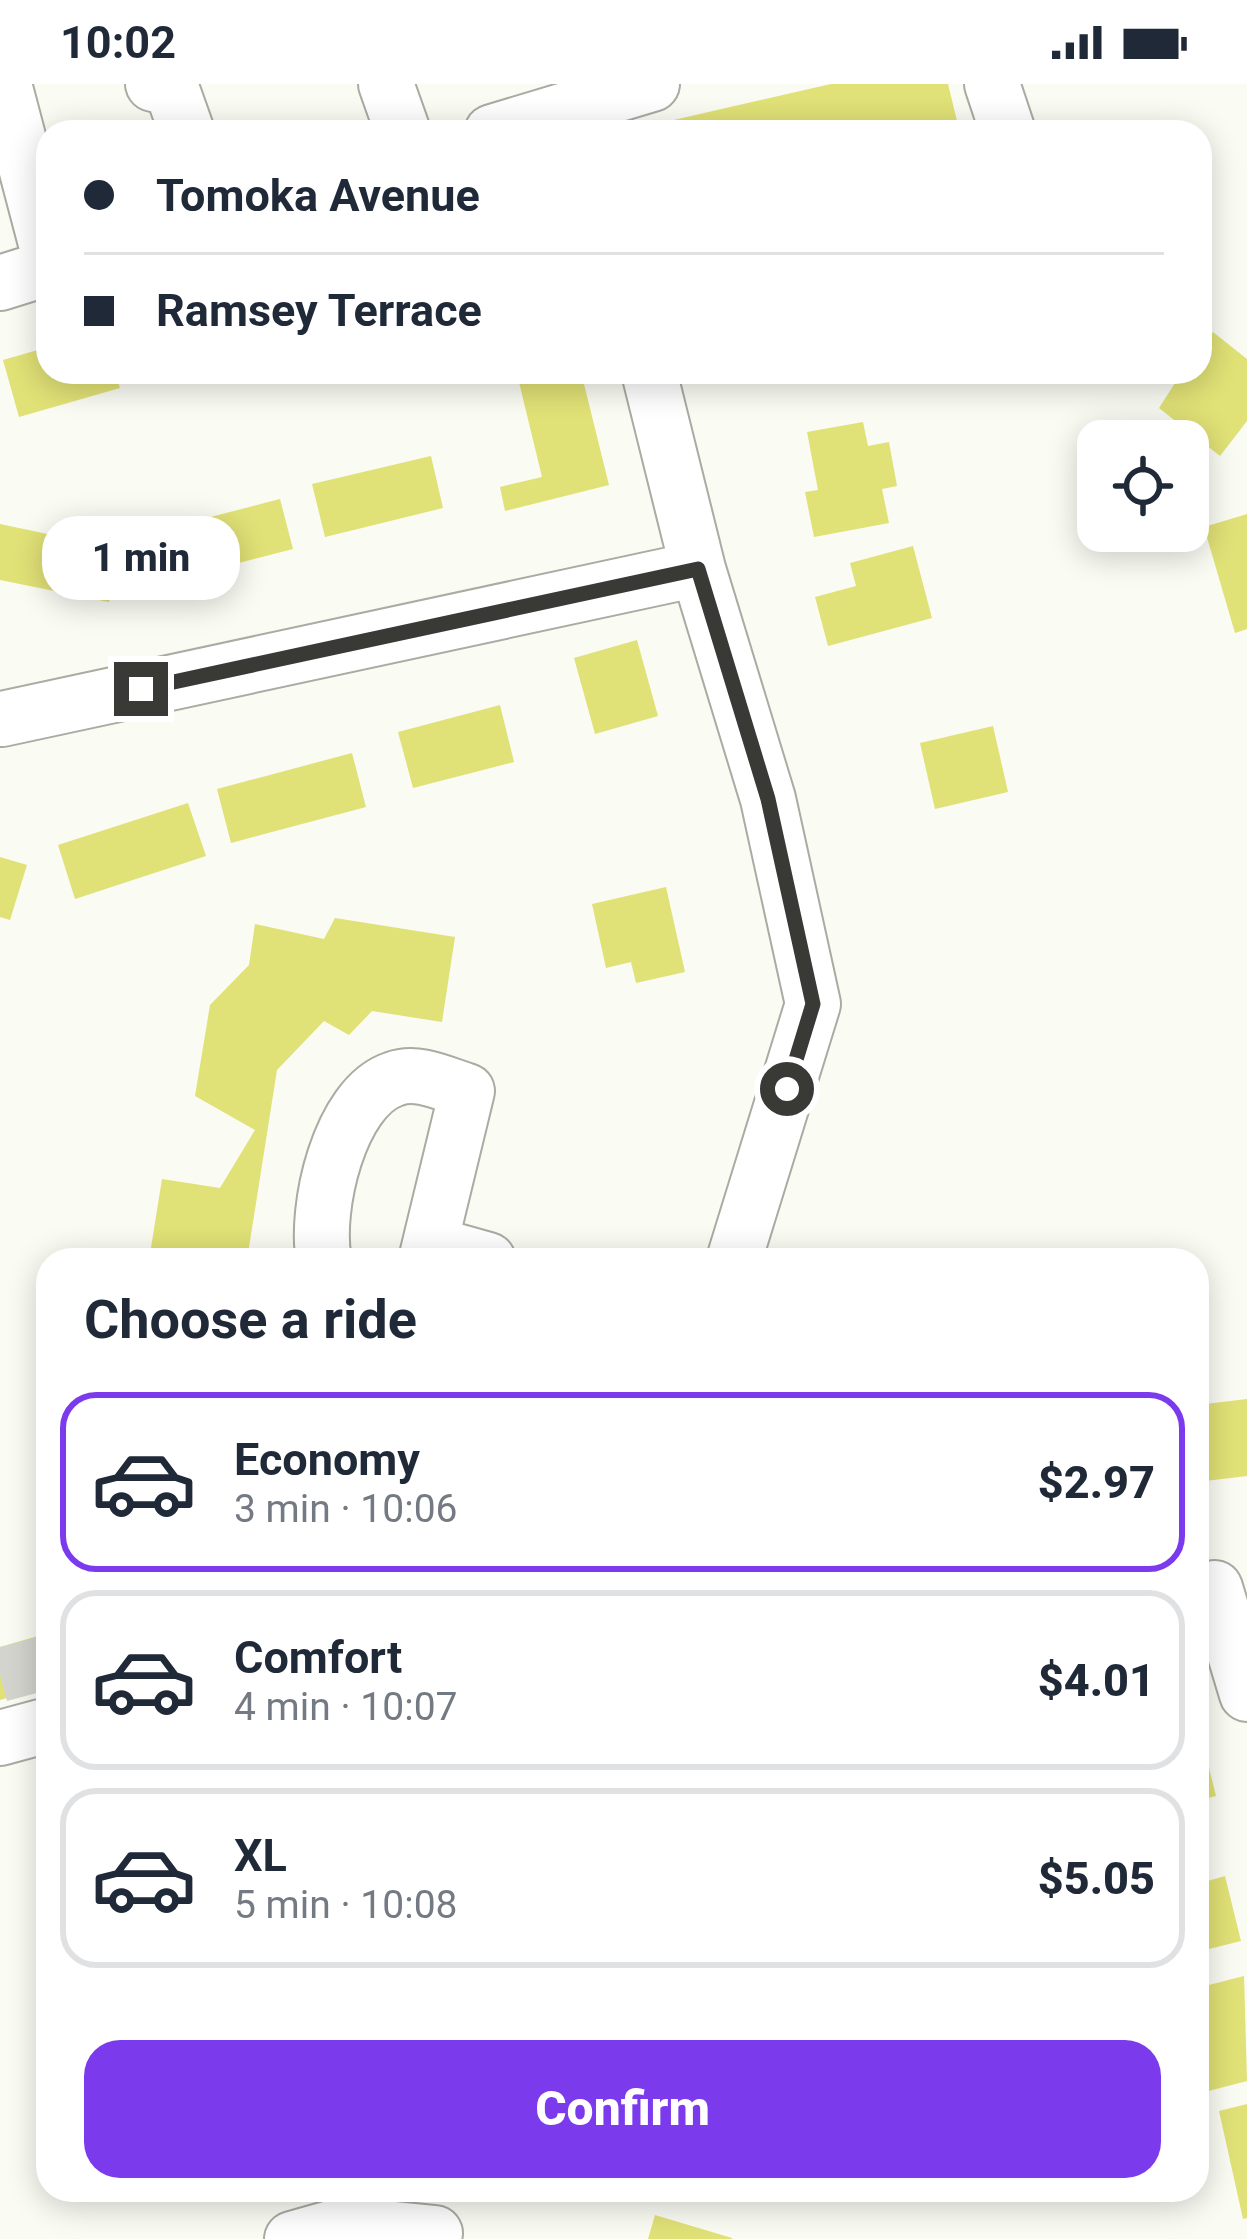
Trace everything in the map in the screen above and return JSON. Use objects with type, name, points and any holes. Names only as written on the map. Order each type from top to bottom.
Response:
[{"type":"street","points":[[4,84],[11,152],[36,219]]},
{"type":"street","points":[[153,84],[171,87],[183,120]]},
{"type":"street","points":[[386,84],[399,120]]},
{"type":"street","points":[[535,120],[652,84]]},
{"type":"street","points":[[992,84],[1004,120]]},
{"type":"street","points":[[0,283],[36,272]]},
{"type":"street","points":[[652,384],[698,569],[768,799],[813,1004],[738,1248]]},
{"type":"street","points":[[2,719],[698,569]]},
{"type":"street","points":[[321,1248],[318,1233],[348,1121],[374,1090],[395,1078],[420,1076],[467,1091],[430,1248]]},
{"type":"street","points":[[1220,1587],[1247,1694]]},
{"type":"street","points":[[0,1738],[36,1728]]},
{"type":"street","points":[[292,2239],[345,2224],[439,2220]]},
{"type":"building","points":[[831,84],[948,84],[957,120],[674,120]]},
{"type":"building","points":[[1213,332],[1247,359],[1247,421],[1220,456],[1209,447],[1209,420],[1174,420],[1159,408],[1174,384],[1212,384]]},
{"type":"building","points":[[36,350],[36,384],[119,384],[120,388],[19,417],[3,360]]},
{"type":"building","points":[[519,384],[584,384],[609,485],[505,511],[500,487],[542,477]]},
{"type":"building","points":[[863,422],[868,446],[889,442],[897,486],[882,489],[889,523],[814,537],[805,492],[818,490],[807,432]]},
{"type":"building","points":[[431,456],[443,508],[325,537],[312,484]]},
{"type":"building","points":[[280,499],[293,549],[158,584],[145,534]]},
{"type":"building","points":[[1247,514],[1247,629],[1235,633],[1209,544],[1209,525]]},
{"type":"building","points":[[0,524],[119,549],[109,602],[0,580]]},
{"type":"building","points":[[913,546],[932,618],[828,646],[815,597],[856,586],[850,563]]},
{"type":"building","points":[[637,640],[658,716],[595,734],[574,658]]},
{"type":"building","points":[[500,705],[514,762],[413,788],[398,732]]},
{"type":"building","points":[[993,726],[1008,792],[935,809],[920,743]]},
{"type":"building","points":[[352,753],[366,807],[231,843],[217,789]]},
{"type":"building","points":[[188,803],[206,856],[75,899],[58,845]]},
{"type":"building","points":[[0,857],[27,865],[10,920],[0,917]]},
{"type":"building","points":[[666,887],[685,972],[636,983],[631,962],[606,968],[592,904]]},
{"type":"building","points":[[335,918],[455,937],[442,1022],[372,1011],[349,1035],[324,1021],[277,1070],[249,1248],[151,1248],[162,1179],[220,1188],[255,1130],[195,1096],[210,1005],[249,965],[255,924],[324,939]]},
{"type":"building","points":[[1247,1399],[1247,1476],[1209,1481],[1209,1404]]},
{"type":"building","points":[[36,1636],[36,1690],[0,1700],[0,1647]]},
{"type":"building","points":[[1209,1768],[1216,1796],[1209,1798]]},
{"type":"building","points":[[1225,1876],[1241,1941],[1209,1949],[1209,1881]]},
{"type":"building","points":[[1244,1976],[1247,2081],[1209,2091],[1209,1985]]},
{"type":"building","points":[[1247,2104],[1247,2218],[1243,2219],[1219,2111]]},
{"type":"building","points":[[655,2215],[732,2238],[732,2239],[648,2239]]},
{"type":"tunnel","points":[[0,1675],[36,1665]]},
{"type":"route","points":[[141,689],[698,569],[768,799],[813,1004],[787,1089]]}]
